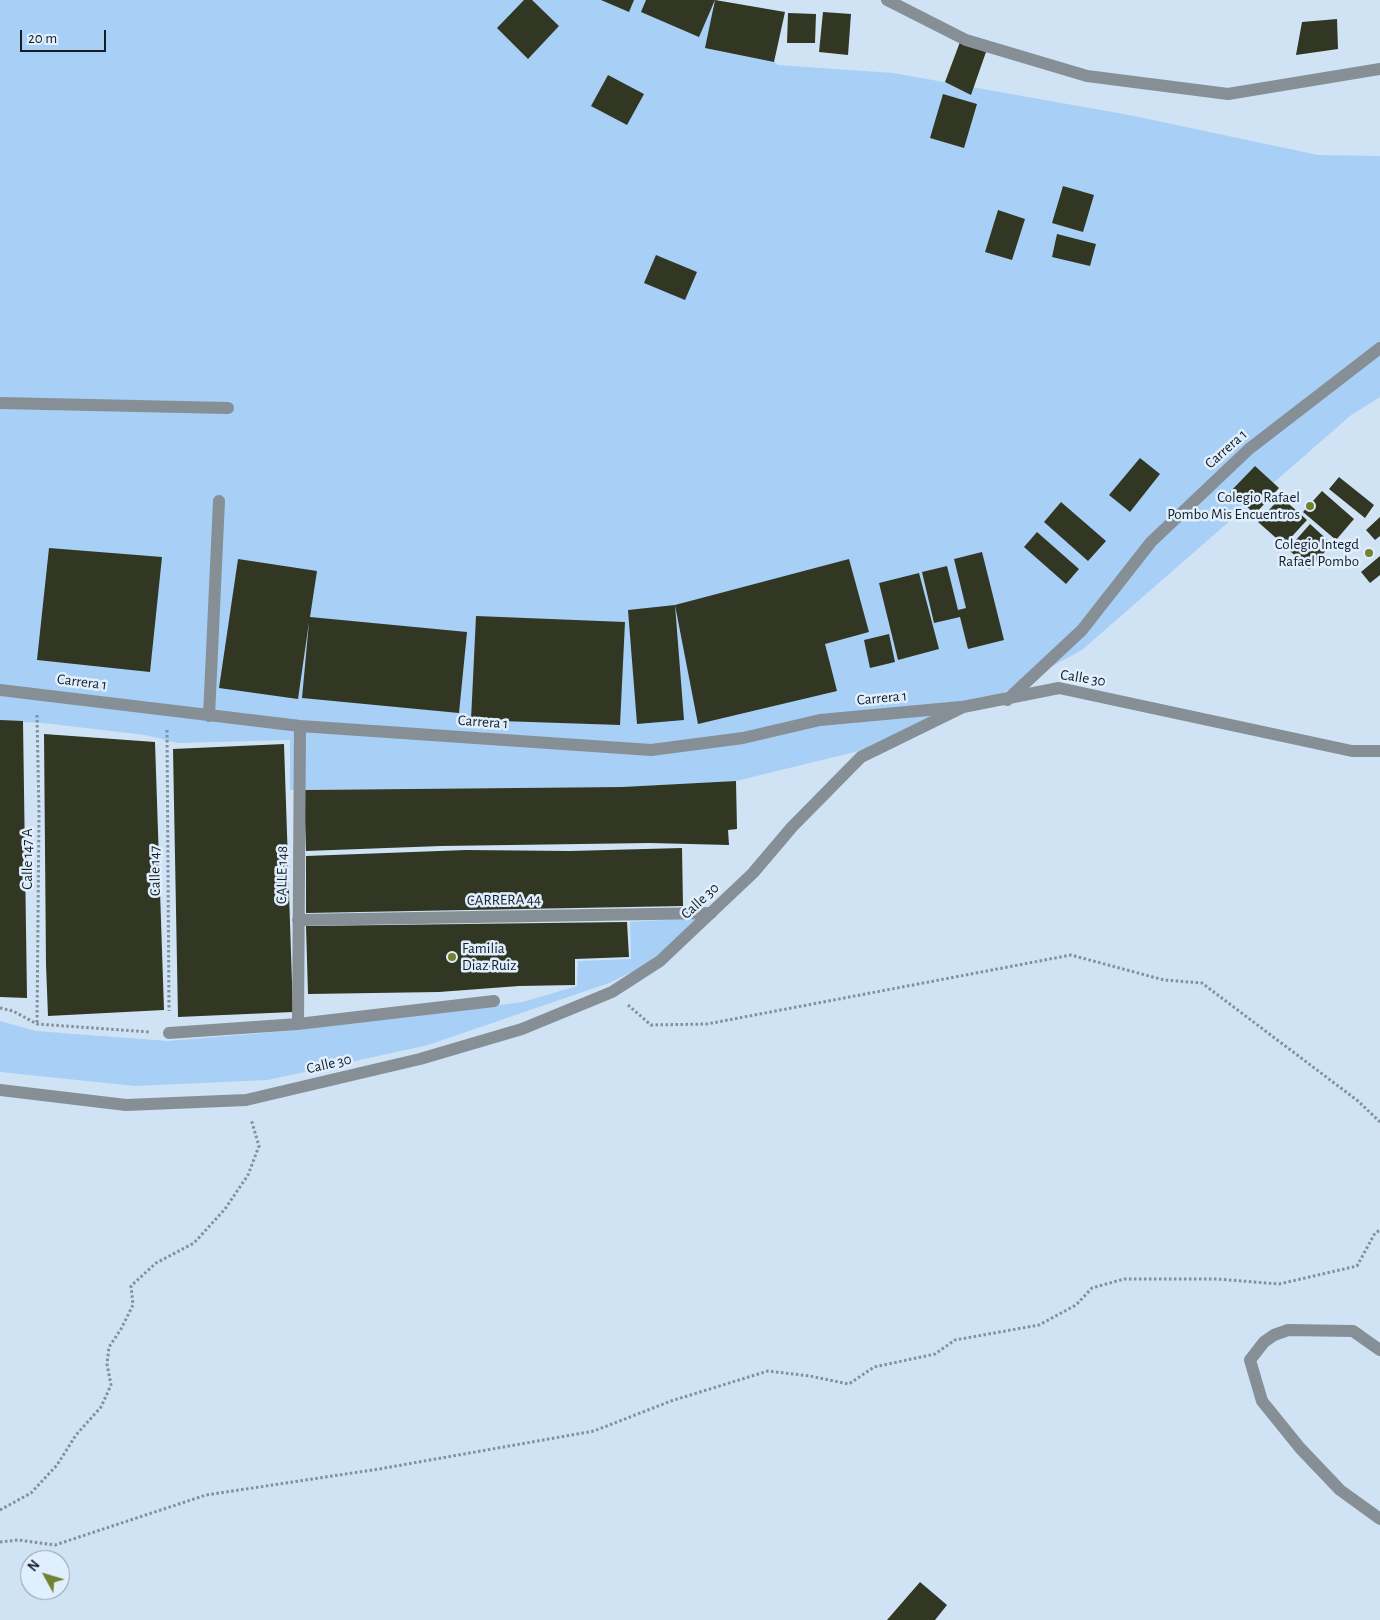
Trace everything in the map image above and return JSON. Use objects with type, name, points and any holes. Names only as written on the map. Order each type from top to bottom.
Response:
[{"type":"street","points":[[887,0],[966,40],[1088,76],[1228,94],[1380,69]]},
{"type":"street","name":"Carrera 1","points":[[1007,700],[1082,630],[1151,542],[1249,449],[1380,348]]},
{"type":"street","points":[[0,402],[228,408]]},
{"type":"street","points":[[208,716],[219,501]]},
{"type":"street","name":"Calle 30","points":[[0,1090],[126,1105],[246,1100],[420,1059],[522,1029],[612,992],[660,960],[753,873],[792,827],[861,757],[963,707],[1007,700],[1059,688],[1352,751],[1380,751]]},
{"type":"street","name":"Carrera 1","points":[[0,690],[300,726],[652,750],[743,738],[820,720],[963,707]]},
{"type":"street","name":"CALLE 148","points":[[298,1024],[300,726]]},
{"type":"street","name":"CARRERA 44","points":[[298,920],[711,913]]},
{"type":"street","points":[[169,1033],[298,1024],[494,1002]]},
{"type":"street","points":[[1380,1350],[1352,1332],[1288,1330],[1274,1335],[1264,1342],[1250,1360],[1262,1401],[1294,1441],[1340,1490],[1380,1519]]},
{"type":"path","name":"Calle 147 A","points":[[36,693],[39,814],[37,1024]]},
{"type":"path","name":"Calle 147","points":[[168,710],[166,753],[169,1033]]},
{"type":"path","points":[[612,992],[652,1025],[707,1024],[1072,955],[1164,980],[1202,983],[1358,1101],[1380,1122]]},
{"type":"path","points":[[0,1008],[13,1011],[37,1024],[169,1033]]},
{"type":"path","points":[[0,1510],[31,1492],[57,1465],[76,1435],[101,1407],[110,1385],[107,1364],[109,1346],[121,1329],[132,1305],[131,1286],[156,1263],[194,1243],[225,1209],[248,1175],[259,1146],[246,1100]]},
{"type":"path","points":[[0,1542],[18,1540],[55,1545],[206,1495],[379,1469],[594,1431],[671,1401],[768,1371],[810,1376],[849,1384],[874,1367],[936,1354],[955,1340],[1039,1325],[1076,1305],[1092,1288],[1124,1279],[1217,1279],[1279,1284],[1357,1266],[1375,1232],[1380,1230]]},
{"type":"shaded area","points":[[0,0],[705,0],[778,65],[893,73],[1129,115],[1318,155],[1380,156],[1380,397],[1350,416],[1082,650],[999,695],[863,750],[736,781],[622,787],[290,790],[290,740],[178,743],[145,735],[43,723],[0,721]]},
{"type":"shaded area","points":[[699,918],[658,955],[638,969],[609,983],[428,1045],[268,1080],[135,1086],[0,1072],[0,1021],[36,1031],[168,1041],[298,1030],[523,1002],[577,986],[578,961],[631,959],[630,922]]},
{"type":"building","points":[[524,0],[532,0],[559,26],[528,59],[497,28]]},
{"type":"building","points":[[601,0],[634,0],[629,12]]},
{"type":"building","points":[[646,0],[715,0],[699,37],[641,12]]},
{"type":"building","points":[[715,0],[785,12],[774,62],[705,48]]},
{"type":"building","points":[[823,12],[851,14],[848,55],[819,52]]},
{"type":"building","points":[[788,13],[816,14],[815,43],[787,43]]},
{"type":"building","points":[[1337,19],[1338,49],[1296,55],[1302,22]]},
{"type":"building","points":[[960,42],[986,52],[971,95],[945,82]]},
{"type":"building","points":[[608,75],[644,94],[627,125],[591,106]]},
{"type":"building","points":[[943,94],[977,104],[964,148],[930,138]]},
{"type":"building","points":[[1063,186],[1094,195],[1083,232],[1052,223]]},
{"type":"building","points":[[998,210],[1025,219],[1012,260],[985,252]]},
{"type":"building","points":[[1057,234],[1096,244],[1090,266],[1052,257]]},
{"type":"building","points":[[656,255],[697,272],[685,300],[644,283]]},
{"type":"building","points":[[1140,458],[1160,474],[1130,512],[1109,495]]},
{"type":"building","points":[[1255,466],[1279,488],[1255,514],[1230,492]]},
{"type":"building","points":[[1339,477],[1374,505],[1365,518],[1329,489]]},
{"type":"building","points":[[1322,491],[1354,519],[1336,540],[1303,512]]},
{"type":"building","points":[[1281,497],[1307,520],[1284,545],[1258,522]]},
{"type":"building","points":[[1061,502],[1106,541],[1088,561],[1044,522]]},
{"type":"building","points":[[1380,517],[1380,536],[1375,540],[1366,530]]},
{"type":"building","points":[[1310,524],[1332,544],[1309,569],[1288,549]]},
{"type":"building","points":[[1037,532],[1079,569],[1066,584],[1024,547]]},
{"type":"building","points":[[49,548],[162,557],[150,672],[37,660]]},
{"type":"building","points":[[982,552],[1004,640],[968,649],[960,617],[934,623],[922,572],[947,566],[958,610],[966,608],[954,559]]},
{"type":"building","points":[[1380,556],[1380,575],[1370,583],[1361,572]]},
{"type":"building","points":[[238,559],[317,571],[310,617],[467,632],[459,713],[302,698],[309,622],[298,699],[219,688]]},
{"type":"building","points":[[849,559],[869,632],[825,644],[837,691],[698,724],[675,605]]},
{"type":"building","points":[[919,573],[939,649],[898,660],[879,583]]},
{"type":"building","points":[[675,605],[684,720],[637,724],[628,610]]},
{"type":"building","points":[[476,616],[625,622],[620,725],[471,720]]},
{"type":"building","points":[[889,634],[895,662],[870,668],[864,640]]},
{"type":"building","points":[[0,720],[23,721],[27,998],[0,997]]},
{"type":"building","points":[[44,734],[155,742],[164,1010],[48,1016]]},
{"type":"building","points":[[284,744],[293,1012],[178,1017],[173,749]]},
{"type":"building","points":[[736,781],[737,829],[728,830],[729,845],[650,843],[441,846],[306,851],[304,790],[622,787]]},
{"type":"building","points":[[682,848],[683,906],[306,913],[306,856],[466,850],[570,851]]},
{"type":"building","points":[[627,922],[629,957],[575,959],[575,985],[519,986],[439,992],[308,994],[306,926]]},
{"type":"building","points":[[920,1582],[947,1605],[935,1620],[887,1620]]},
{"type":"place","name":"Colegio Rafael Pombo Mis Encuentros","points":[[1310,506]]},
{"type":"place","name":"Colegio Integd Rafael Pombo","points":[[1369,553]]},
{"type":"place","name":"Familia Diaz Ruiz","points":[[452,957]]}]
